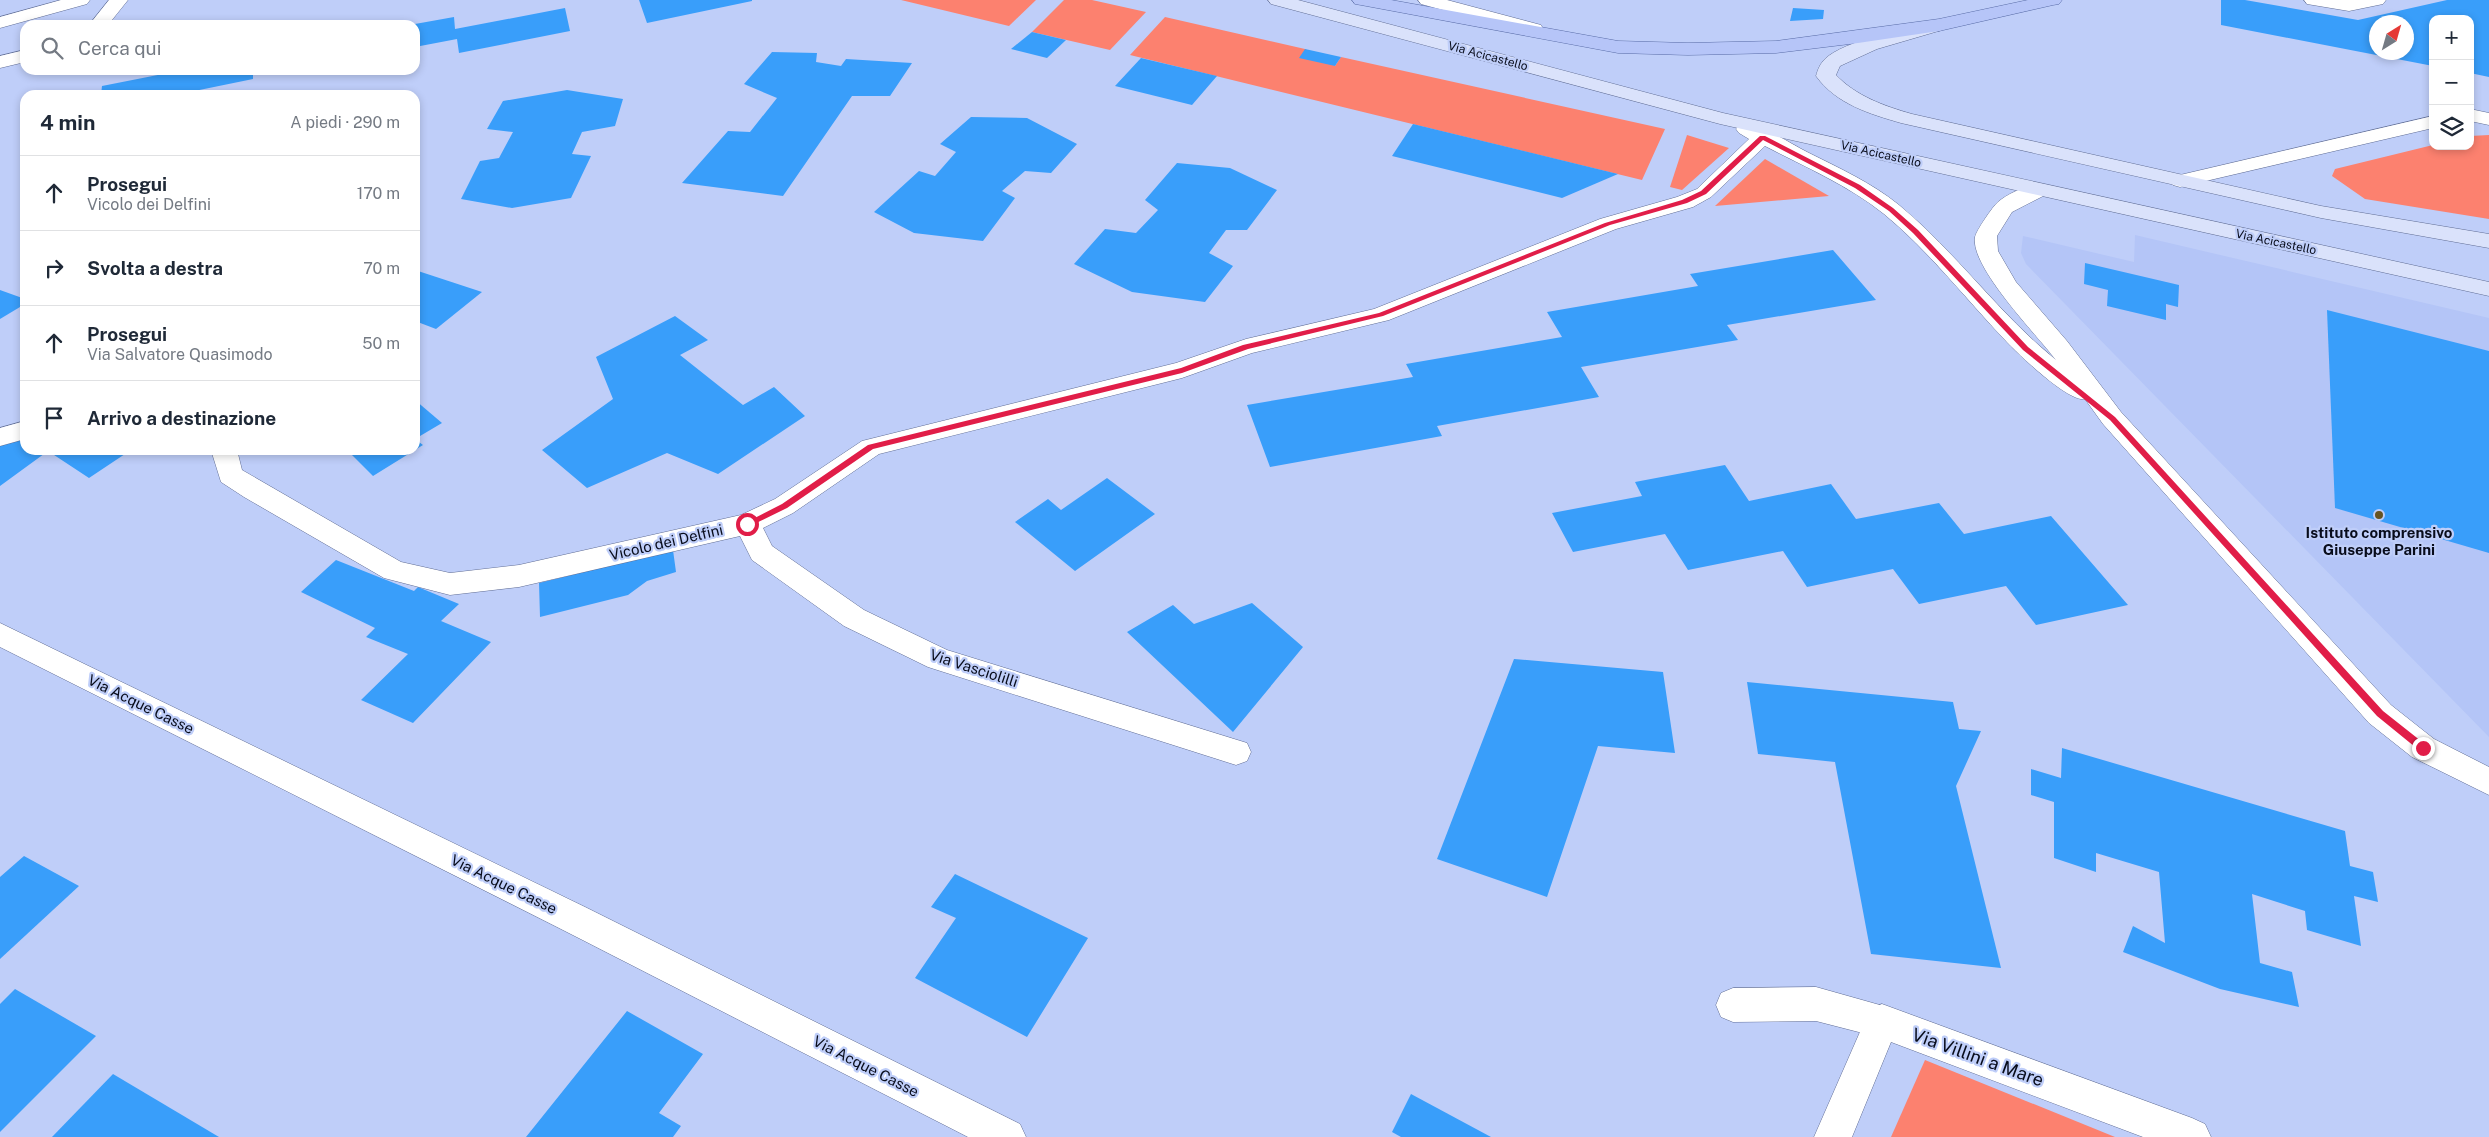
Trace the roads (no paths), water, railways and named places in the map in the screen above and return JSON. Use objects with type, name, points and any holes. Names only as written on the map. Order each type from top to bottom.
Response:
[{"type":"main road","name":"Via Acicastello","points":[[1277,0],[1720,118],[2489,289]]},
{"type":"main road","points":[[1361,0],[1618,47],[1776,47],[1939,25],[2054,0]]},
{"type":"main road","points":[[1939,25],[1857,50],[1834,60],[1827,68],[1826,76],[1835,86],[1859,101],[1908,119],[2321,212],[2489,241]]},
{"type":"street","points":[[0,23],[81,0]]},
{"type":"street","points":[[102,20],[119,0]]},
{"type":"street","points":[[1427,0],[1568,38]]},
{"type":"street","points":[[2313,0],[2349,6],[2377,0]]},
{"type":"street","points":[[0,62],[20,57]]},
{"type":"street","points":[[2474,116],[2489,119]]},
{"type":"street","points":[[1720,118],[1762,137],[1858,186],[1891,210],[1916,232],[2026,348],[2112,418]]},
{"type":"street","points":[[2180,181],[2429,123]]},
{"type":"street","name":"Vicolo dei Delfini","points":[[225,455],[230,475],[394,571],[450,584],[519,576],[747,524],[784,506],[871,447],[1182,370],[1246,347],[1381,314],[1608,224],[1685,202],[1704,193],[1762,137]]},
{"type":"street","points":[[2040,190],[2012,202],[2004,208],[1986,236],[1987,251],[2007,286],[2059,347],[2112,418],[2380,714],[2423,748],[2489,782]]},
{"type":"street","points":[[0,436],[20,431]]},
{"type":"street","name":"Via Vasciolilli","points":[[747,524],[762,553],[854,618],[938,659],[1236,752]]},
{"type":"street","name":"Via Acque Casse","points":[[0,634],[573,918],[1007,1137]]},
{"type":"street","name":"Via Villini a Mare","points":[[1733,1005],[1816,1004],[1882,1021],[2192,1137]]},
{"type":"street","points":[[1833,1137],[1882,1021]]},
{"type":"place","name":"Istituto comprensivo Giuseppe Parini","points":[[2379,515]]}]
